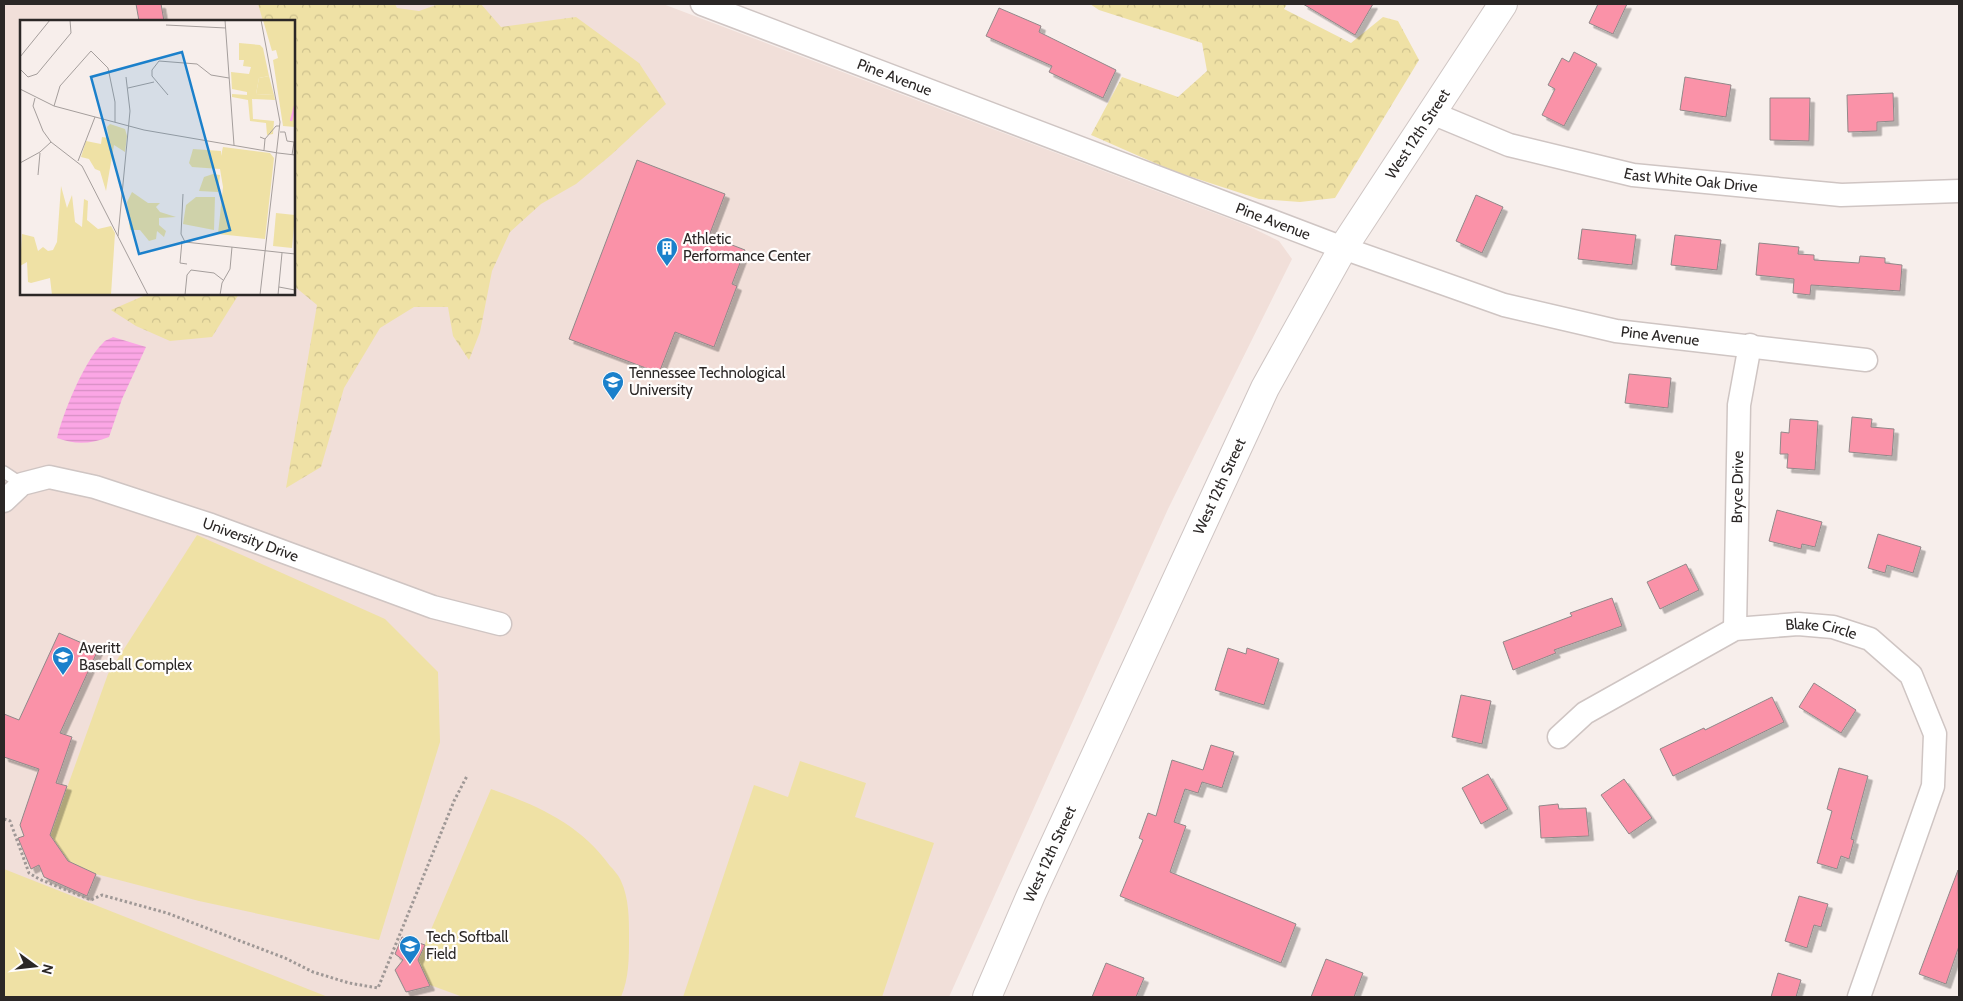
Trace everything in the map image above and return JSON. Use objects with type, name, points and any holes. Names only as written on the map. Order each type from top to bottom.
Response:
[{"type":"main road","name":"West 12th Street","points":[[987,997],[1036,886],[1265,388],[1343,248],[1503,4]]},
{"type":"street","name":"Pine Avenue","points":[[702,4],[1343,248],[1513,307],[1616,331],[1750,345],[1866,360]]},
{"type":"street","name":"East White Oak Drive","points":[[1432,112],[1509,145],[1633,175],[1841,195],[1959,190]]},
{"type":"street","name":"Bryce Drive","points":[[1735,629],[1739,405],[1750,345]]},
{"type":"street","name":"University Drive","points":[[4,501],[13,478],[49,477],[95,487],[211,525],[433,608],[500,624]]},
{"type":"street","name":"Blake Circle","points":[[1559,737],[1585,713],[1735,629],[1798,624],[1833,627],[1870,639],[1911,675],[1935,734],[1933,786],[1859,997]]},
{"type":"path","points":[[4,819],[10,821],[30,873],[39,879],[91,900],[102,896],[167,913],[285,958],[313,972],[349,983],[378,988],[454,801],[467,776]]},
{"type":"shaded area","name":"Tennessee Technological University","points":[[4,4],[663,4],[1246,225],[1279,241],[1292,259],[1168,509],[949,997],[4,997]]},
{"type":"shaded area","points":[[113,337],[146,347],[122,399],[109,437],[83,443],[57,438],[69,402],[82,374],[96,351],[104,342]]},
{"type":"green space","points":[[258,4],[395,4],[397,8],[419,11],[439,4],[481,4],[501,27],[576,17],[639,63],[666,104],[611,155],[576,184],[541,204],[510,232],[492,271],[480,332],[469,360],[453,336],[448,307],[414,307],[380,328],[344,388],[321,467],[286,488],[317,305],[295,287],[295,20],[263,20]]},
{"type":"green space","points":[[1090,4],[1287,4],[1284,9],[1351,43],[1383,17],[1398,21],[1419,60],[1335,198],[1300,202],[1259,199],[1173,171],[1091,135],[1122,77],[1178,97],[1207,71],[1202,43],[1099,10]]},
{"type":"green space","points":[[146,295],[238,295],[212,337],[170,341],[136,326],[111,310]]},
{"type":"green space","name":"Averitt Baseball Complex","points":[[197,535],[385,619],[438,672],[440,742],[379,940],[199,901],[96,874],[68,861],[50,835],[108,674]]},
{"type":"green space","points":[[800,761],[866,783],[855,817],[934,843],[882,997],[683,997],[754,785],[788,797]]},
{"type":"green space","name":"Tech Softball Field","points":[[491,789],[525,802],[572,828],[598,851],[619,877],[626,894],[629,923],[628,968],[626,983],[621,997],[463,997],[430,985],[418,960]]},
{"type":"green space","points":[[4,869],[328,997],[4,997]]},
{"type":"building","points":[[136,4],[161,4],[164,20],[139,20]]},
{"type":"building","points":[[1303,4],[1373,4],[1355,35]]},
{"type":"building","points":[[1598,4],[1627,4],[1613,34],[1589,23]]},
{"type":"building","points":[[999,8],[1041,26],[1039,32],[1116,70],[1103,98],[1049,72],[1052,66],[986,36]]},
{"type":"building","points":[[1574,52],[1597,64],[1564,126],[1542,115],[1555,89],[1548,85],[1562,58],[1569,62]]},
{"type":"building","points":[[1685,77],[1731,85],[1726,117],[1680,110]]},
{"type":"building","points":[[1893,93],[1894,121],[1877,122],[1877,131],[1848,132],[1847,95]]},
{"type":"building","points":[[1770,98],[1810,98],[1809,141],[1770,140]]},
{"type":"building","name":"Athletic Performance Center","points":[[637,160],[725,194],[709,236],[745,250],[732,284],[737,286],[714,347],[675,332],[659,373],[569,339]]},
{"type":"building","points":[[1476,195],[1503,207],[1482,253],[1456,241]]},
{"type":"building","points":[[1582,229],[1636,235],[1632,265],[1578,259]]},
{"type":"building","points":[[1675,235],[1721,240],[1717,270],[1671,265]]},
{"type":"building","points":[[1759,243],[1799,247],[1798,254],[1814,255],[1814,260],[1859,263],[1860,256],[1885,258],[1885,263],[1902,265],[1900,291],[1811,285],[1810,295],[1793,293],[1794,279],[1756,275]]},
{"type":"building","points":[[1629,374],[1671,378],[1668,408],[1625,403]]},
{"type":"building","points":[[1852,417],[1872,419],[1871,427],[1894,429],[1892,456],[1849,452]]},
{"type":"building","points":[[1790,419],[1818,421],[1815,470],[1787,468],[1788,454],[1780,454],[1781,432],[1789,433]]},
{"type":"building","points":[[1777,510],[1822,522],[1815,547],[1802,544],[1801,549],[1769,541]]},
{"type":"building","points":[[1878,534],[1921,547],[1913,573],[1887,565],[1885,573],[1868,568]]},
{"type":"building","points":[[1686,564],[1699,590],[1660,609],[1647,582]]},
{"type":"building","points":[[1612,598],[1622,626],[1554,650],[1556,653],[1513,670],[1503,642],[1572,616],[1570,613]]},
{"type":"building","points":[[59,633],[98,650],[60,733],[72,737],[56,783],[67,786],[50,835],[68,861],[96,874],[87,896],[44,877],[39,865],[31,869],[18,838],[24,836],[20,825],[39,769],[4,757],[4,714],[19,720]]},
{"type":"building","points":[[1228,648],[1246,654],[1247,648],[1279,659],[1264,705],[1215,690]]},
{"type":"building","points":[[1814,683],[1856,710],[1841,733],[1799,707]]},
{"type":"building","points":[[1461,695],[1491,701],[1482,744],[1452,737]]},
{"type":"building","points":[[1772,697],[1784,722],[1673,776],[1660,749],[1704,728],[1705,730]]},
{"type":"building","points":[[1211,745],[1234,752],[1222,788],[1202,782],[1198,793],[1185,789],[1174,822],[1186,826],[1170,872],[1296,924],[1281,963],[1120,896],[1143,840],[1139,838],[1148,813],[1156,816],[1172,760],[1203,770]]},
{"type":"building","points":[[1839,768],[1868,776],[1851,839],[1854,840],[1849,859],[1841,856],[1837,869],[1817,863],[1832,811],[1827,809]]},
{"type":"building","points":[[1488,774],[1508,809],[1481,824],[1462,788]]},
{"type":"building","points":[[1624,779],[1652,818],[1629,834],[1601,795]]},
{"type":"building","points":[[1558,804],[1559,809],[1586,808],[1589,836],[1541,838],[1539,806]]},
{"type":"building","points":[[1958,870],[1959,946],[1946,984],[1919,974]]},
{"type":"building","points":[[1799,896],[1828,904],[1821,927],[1814,925],[1807,948],[1785,941]]},
{"type":"building","name":"Tech Softball Field","points":[[402,937],[425,945],[418,960],[430,986],[406,992],[395,970],[403,960],[395,954]]},
{"type":"building","points":[[1326,959],[1363,973],[1354,997],[1311,997]]},
{"type":"building","points":[[1106,963],[1144,978],[1136,997],[1092,997]]},
{"type":"building","points":[[1778,973],[1801,980],[1796,997],[1771,997]]},
{"type":"place","name":"Athletic Performance Center","points":[[667,267]]},
{"type":"place","name":"Tennessee Technological University","points":[[613,401]]},
{"type":"place","name":"Averitt Baseball Complex","points":[[63,676]]},
{"type":"place","name":"Tech Softball Field","points":[[410,965]]}]
